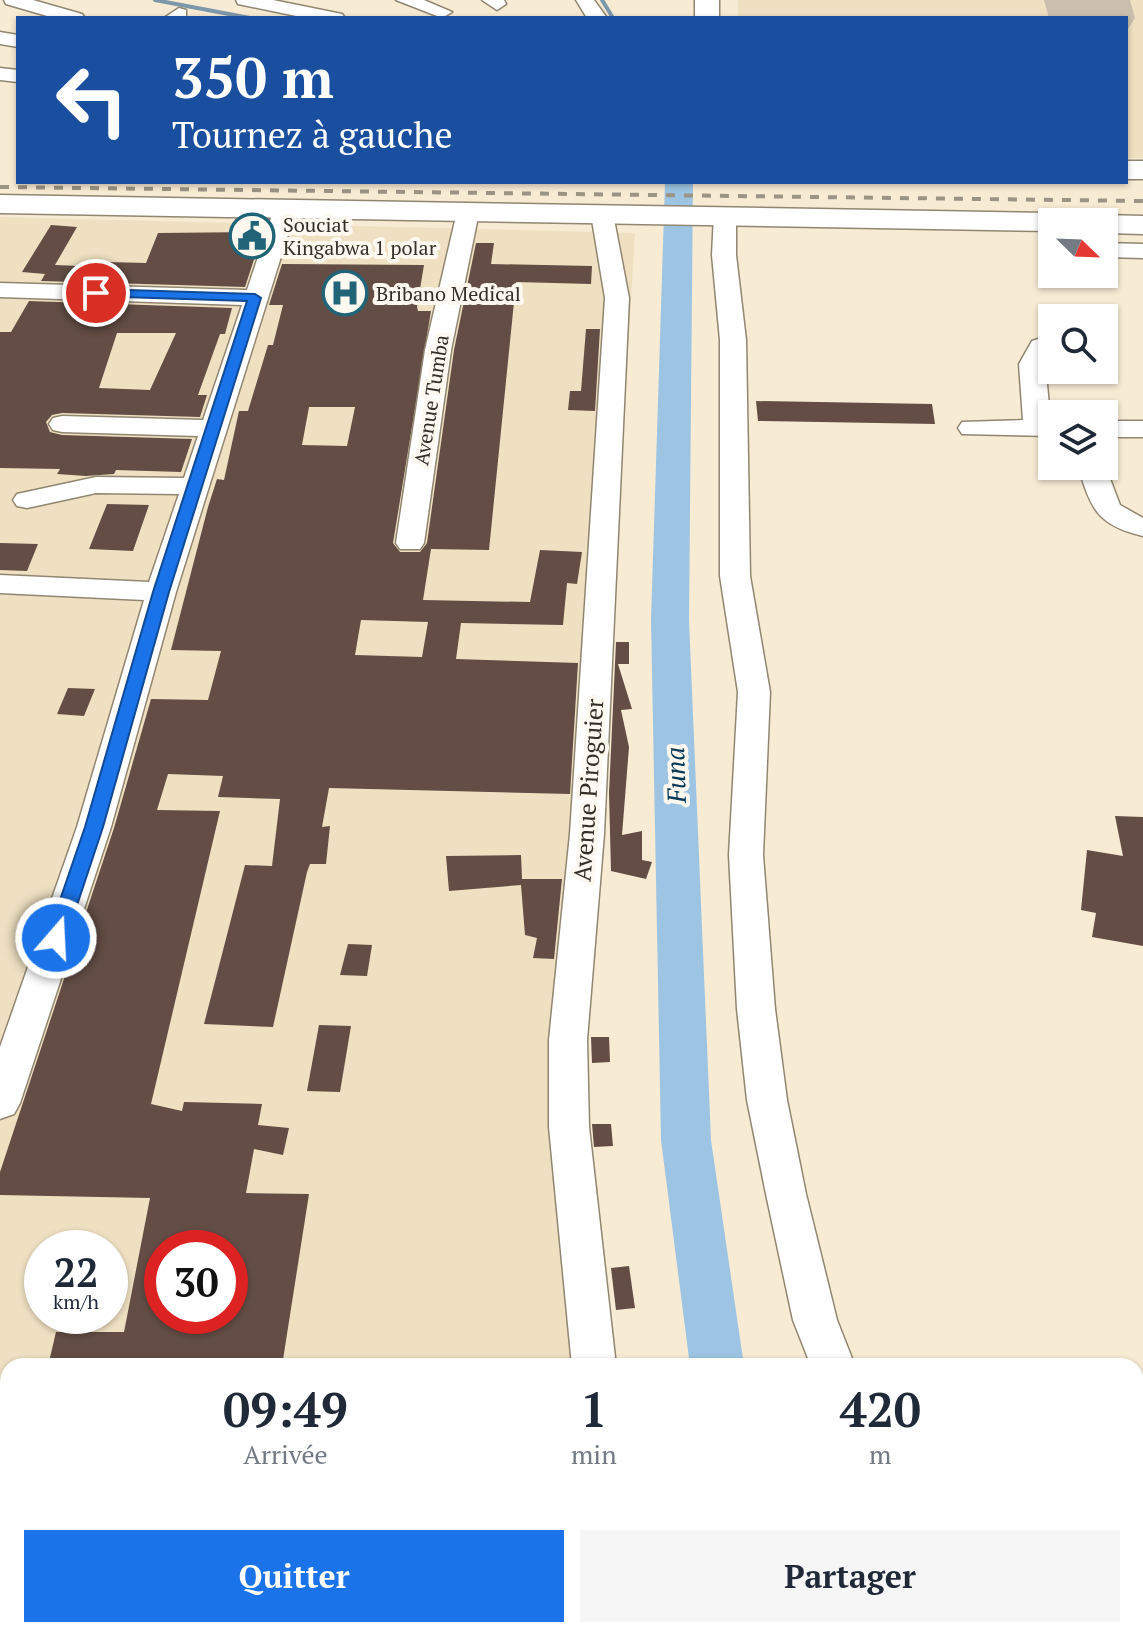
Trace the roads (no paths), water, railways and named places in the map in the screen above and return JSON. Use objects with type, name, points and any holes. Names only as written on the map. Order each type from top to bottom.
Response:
[{"type":"main road","points":[[0,204],[637,215],[880,206],[1038,221]]},
{"type":"main road","points":[[1118,224],[1143,225]]},
{"type":"street","points":[[13,0],[68,16]]},
{"type":"street","points":[[245,0],[325,16]]},
{"type":"street","points":[[405,0],[442,12]]},
{"type":"street","points":[[0,1103],[94,827],[161,592],[285,209]]},
{"type":"street","name":"Avenue Tumba","points":[[410,543],[440,336],[468,212]]},
{"type":"street","name":"Avenue Piroguier","points":[[593,1358],[569,1127],[568,1040],[587,834],[617,298],[602,214]]},
{"type":"street","points":[[710,214],[724,255],[730,289],[735,397],[735,576],[754,692],[746,855],[756,1009],[767,1100],[786,1194],[815,1320],[830,1358]]},
{"type":"street","points":[[1118,250],[1143,251]]},
{"type":"street","points":[[0,290],[255,298]]},
{"type":"street","points":[[1038,352],[1032,364],[1039,400]]},
{"type":"street","points":[[62,424],[214,428]]},
{"type":"street","points":[[971,428],[1038,428]]},
{"type":"street","points":[[1118,429],[1143,429]]},
{"type":"street","points":[[1097,480],[1110,515],[1127,524],[1143,527]]},
{"type":"street","points":[[27,500],[96,485],[194,486]]},
{"type":"street","points":[[0,584],[161,592]]},
{"type":"waterway","points":[[155,0],[239,16]]},
{"type":"waterway","name":"Funa","points":[[602,0],[612,16]]},
{"type":"waterway","name":"Funa","points":[[679,184],[670,620],[686,1140],[716,1358]]},
{"type":"railway","points":[[0,187],[1143,201]]},
{"type":"place","name":"Souciat Kingabwa 1 polar","points":[[252,236]]},
{"type":"place","name":"Bribano Medical","points":[[345,293]]}]
